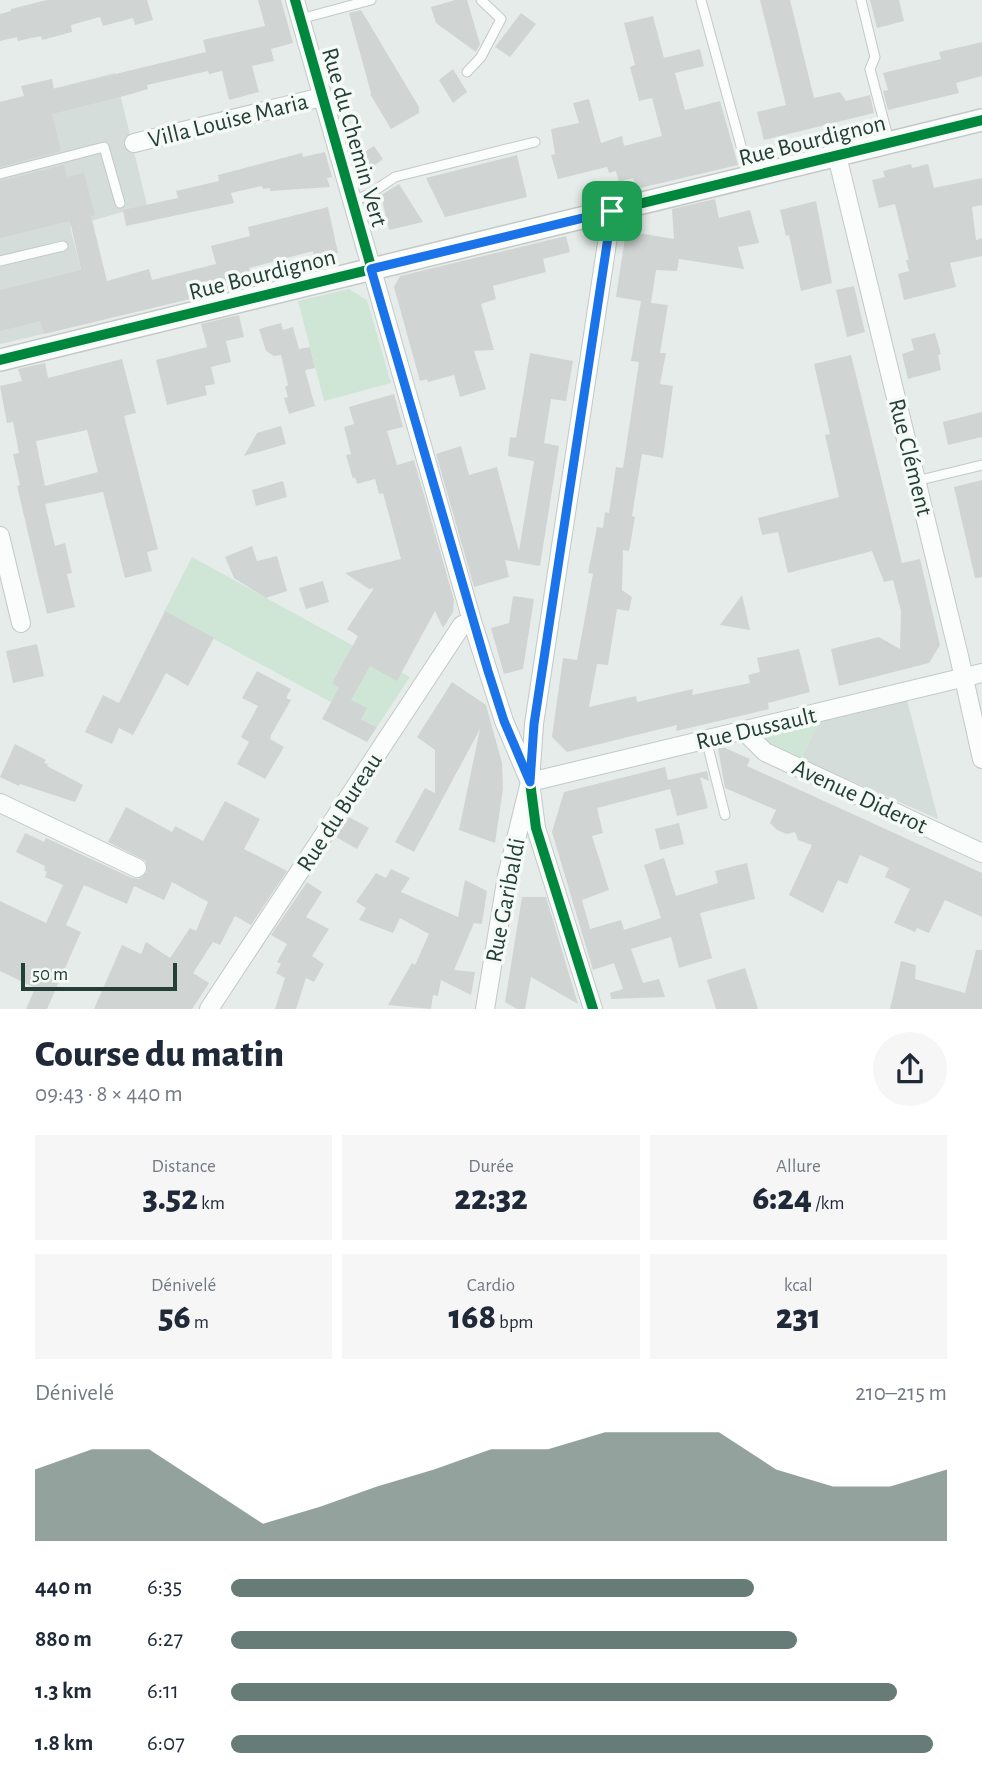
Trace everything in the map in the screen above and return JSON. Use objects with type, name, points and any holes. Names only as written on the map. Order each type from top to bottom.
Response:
[{"type":"street","name":"Rue du Chemin Vert","points":[[295,0],[472,621],[504,721],[530,782],[536,828],[593,1009]]},
{"type":"street","name":"Villa Louise Maria","points":[[134,143],[322,97]]},
{"type":"street","name":"Rue Bourdignon","points":[[0,360],[982,120]]},
{"type":"street","name":"Rue Clément","points":[[838,156],[982,759]]},
{"type":"street","name":"Rue Garibaldi","points":[[485,1009],[507,876],[530,782],[534,724],[612,211]]},
{"type":"street","points":[[0,536],[21,623]]},
{"type":"street","name":"Rue du Bureau","points":[[209,1009],[462,625],[472,621]]},
{"type":"street","name":"Rue Dussault","points":[[530,782],[982,673]]},
{"type":"street","name":"Avenue Diderot","points":[[744,731],[765,752],[982,853]]},
{"type":"street","points":[[0,803],[137,868]]},
{"type":"lane","points":[[300,19],[371,0]]},
{"type":"lane","points":[[467,72],[481,58],[501,19],[481,0]]},
{"type":"lane","points":[[701,0],[750,177]]},
{"type":"lane","points":[[861,0],[875,57],[870,69],[890,143]]},
{"type":"lane","points":[[352,201],[368,195],[395,177],[535,142]]},
{"type":"lane","points":[[0,174],[104,147],[120,203]]},
{"type":"lane","points":[[0,261],[63,246]]},
{"type":"lane","points":[[916,481],[982,466]]},
{"type":"lane","points":[[706,739],[725,815]]},
{"type":"shaded area","points":[[115,73],[147,205],[70,227],[88,298],[60,330],[0,344],[0,102]]},
{"type":"shaded area","points":[[907,700],[938,819],[801,759],[819,721]]},
{"type":"green space","points":[[349,289],[367,300],[391,383],[324,401],[298,301]]},
{"type":"green space","points":[[192,557],[410,677],[377,727],[164,612]]},
{"type":"green space","points":[[819,721],[801,759],[768,744],[766,738],[772,732]]},
{"type":"building","points":[[47,0],[147,0],[153,20],[135,25],[133,18],[103,26],[100,17],[71,25],[72,32],[42,40],[41,36],[18,41],[17,37],[0,41],[0,14]]},
{"type":"building","points":[[258,0],[281,0],[293,43],[271,49],[274,61],[252,66],[259,92],[229,100],[222,71],[209,74],[208,71],[147,85],[148,89],[52,114],[61,151],[0,167],[0,102],[24,96],[21,86],[52,79],[54,89],[206,52],[203,40],[265,26]]},
{"type":"building","points":[[455,0],[467,0],[480,44],[476,52],[436,23],[431,7]]},
{"type":"building","points":[[760,0],[790,0],[814,98],[840,92],[846,101],[870,95],[874,113],[764,140],[757,112],[786,105]]},
{"type":"building","points":[[870,0],[899,0],[904,21],[877,28]]},
{"type":"building","points":[[361,10],[419,107],[419,113],[391,129],[370,94],[349,13]]},
{"type":"building","points":[[521,13],[536,24],[510,57],[495,47]]},
{"type":"building","points":[[653,16],[664,58],[700,49],[704,66],[675,73],[685,110],[720,101],[738,165],[636,189],[633,178],[619,182],[616,171],[609,173],[607,167],[558,179],[551,155],[555,154],[551,129],[579,123],[573,103],[589,99],[601,143],[622,136],[624,146],[662,136],[652,98],[639,101],[630,67],[635,65],[624,23]]},
{"type":"building","points":[[982,42],[982,76],[956,83],[959,93],[888,110],[883,91],[888,90],[883,73],[941,59],[939,52]]},
{"type":"building","points":[[453,69],[467,92],[453,103],[439,80]]},
{"type":"building","points":[[374,146],[383,159],[360,176],[355,158]]},
{"type":"building","points":[[325,152],[332,177],[327,178],[330,187],[270,191],[270,188],[263,189],[262,186],[231,193],[234,203],[126,226],[123,210],[178,198],[176,191],[219,181],[218,175],[302,153],[303,157]]},
{"type":"building","points":[[517,155],[527,197],[445,217],[426,178]]},
{"type":"building","points":[[911,164],[912,168],[928,164],[934,188],[982,178],[982,205],[972,207],[976,240],[982,238],[982,256],[950,263],[956,287],[904,300],[898,274],[909,271],[906,260],[909,260],[895,204],[879,208],[872,180],[885,177],[883,171]]},
{"type":"building","points":[[64,165],[67,177],[84,173],[95,215],[91,216],[107,281],[149,269],[152,280],[216,264],[211,246],[250,236],[248,227],[328,207],[338,253],[314,258],[313,251],[249,268],[253,284],[44,334],[41,321],[0,331],[0,290],[81,270],[70,221],[0,238],[0,181]]},
{"type":"building","points":[[399,184],[423,222],[389,230],[381,195]]},
{"type":"building","points":[[715,199],[719,218],[750,210],[759,243],[738,247],[744,269],[679,259],[677,271],[656,270],[651,303],[668,305],[660,353],[666,353],[660,384],[673,386],[663,458],[642,454],[629,551],[623,550],[622,590],[632,597],[629,611],[617,609],[608,665],[597,664],[589,707],[636,696],[637,702],[693,689],[692,695],[750,683],[748,675],[760,672],[757,658],[799,649],[810,692],[768,703],[769,709],[676,731],[677,725],[567,752],[552,737],[563,658],[577,660],[593,574],[588,573],[597,527],[603,528],[605,512],[609,513],[616,467],[623,468],[639,362],[631,361],[641,301],[616,297],[626,231],[674,239],[672,209]]},
{"type":"building","points":[[816,201],[832,283],[801,291],[789,235],[786,236],[780,210]]},
{"type":"building","points":[[566,236],[570,252],[543,259],[546,272],[493,286],[496,299],[481,304],[494,350],[474,351],[486,389],[460,397],[454,375],[428,382],[427,379],[420,381],[394,287],[400,276]]},
{"type":"building","points":[[854,286],[865,332],[847,337],[836,290]]},
{"type":"building","points":[[239,315],[244,337],[226,341],[231,362],[211,367],[215,384],[205,386],[207,395],[167,405],[156,360],[207,347],[201,324]]},
{"type":"building","points":[[281,323],[283,330],[293,327],[299,349],[310,347],[315,368],[305,370],[315,406],[289,414],[284,398],[288,397],[285,387],[288,385],[281,355],[274,356],[266,351],[259,329]]},
{"type":"building","points":[[935,333],[941,354],[938,355],[941,370],[908,379],[902,354],[914,350],[911,339]]},
{"type":"building","points":[[530,353],[573,361],[566,401],[551,399],[544,443],[559,446],[540,566],[505,560],[509,577],[474,587],[436,454],[461,446],[469,475],[497,467],[519,551],[534,461],[508,456],[510,437],[516,438]]},
{"type":"building","points":[[851,355],[902,563],[920,559],[940,645],[929,663],[839,686],[831,649],[879,637],[900,649],[901,611],[893,580],[884,582],[872,551],[788,573],[778,532],[762,535],[758,518],[839,497],[825,435],[830,434],[814,364]]},
{"type":"building","points":[[122,359],[136,413],[124,416],[158,549],[147,552],[152,571],[125,578],[103,492],[45,504],[55,546],[65,543],[72,573],[67,574],[75,607],[47,614],[17,486],[20,485],[13,454],[19,453],[13,422],[7,423],[0,386],[22,381],[18,369],[45,363],[48,378]],"holes":[[[87,430],[98,472],[45,486],[36,441]]]},
{"type":"building","points":[[394,394],[403,427],[387,431],[397,465],[414,460],[454,600],[453,612],[443,628],[435,611],[397,681],[370,666],[351,700],[367,708],[361,719],[377,727],[367,742],[322,719],[339,688],[332,683],[358,636],[347,629],[374,588],[369,589],[345,573],[401,559],[383,493],[379,494],[375,479],[357,484],[355,477],[353,479],[346,455],[351,454],[344,427],[354,424],[349,407]]},
{"type":"building","points":[[982,412],[982,437],[948,445],[943,422]]},
{"type":"building","points":[[281,426],[286,444],[244,456],[257,433]]},
{"type":"building","points":[[982,480],[982,577],[975,578],[954,487]]},
{"type":"building","points":[[283,481],[287,497],[256,506],[252,490]]},
{"type":"building","points":[[252,546],[257,561],[277,556],[287,591],[266,598],[234,578],[225,557]]},
{"type":"building","points":[[323,581],[329,602],[306,609],[299,588]]},
{"type":"building","points":[[742,595],[750,630],[720,625]]},
{"type":"building","points":[[513,596],[534,599],[523,669],[504,674],[491,628],[509,623]]},
{"type":"building","points":[[165,611],[214,638],[188,686],[166,673],[133,735],[119,728],[112,744],[85,732],[103,695],[119,703]]},
{"type":"building","points":[[37,644],[44,676],[13,683],[6,651]]},
{"type":"building","points":[[257,671],[291,689],[286,698],[291,700],[270,739],[284,747],[265,779],[237,764],[249,742],[241,737],[258,706],[242,698]]},
{"type":"building","points":[[452,682],[486,705],[502,763],[503,789],[495,843],[459,830],[480,729],[414,852],[395,842],[425,788],[435,793],[435,750],[417,737]]},
{"type":"building","points":[[15,744],[46,760],[44,763],[48,764],[47,766],[83,785],[75,802],[20,784],[19,786],[0,777]]},
{"type":"building","points":[[723,747],[750,759],[747,766],[982,873],[982,917],[945,900],[929,933],[917,928],[915,932],[894,923],[910,889],[885,877],[889,868],[860,855],[847,884],[838,880],[823,913],[789,895],[812,845],[798,840],[795,832],[787,834],[777,830],[770,823],[776,810],[725,788],[718,748]]},
{"type":"building","points":[[665,767],[668,780],[707,771],[709,781],[700,777],[708,808],[677,816],[669,784],[670,789],[597,808],[603,833],[592,836],[609,890],[582,900],[590,929],[621,920],[624,930],[661,918],[644,865],[664,858],[676,896],[718,883],[715,871],[747,863],[755,899],[700,913],[712,958],[679,968],[671,937],[631,949],[643,983],[659,979],[665,997],[611,999],[610,993],[623,989],[614,963],[593,970],[552,832],[564,792]]},
{"type":"building","points":[[225,801],[260,819],[244,849],[287,871],[251,925],[235,916],[220,945],[213,942],[193,973],[209,983],[192,1009],[94,1009],[122,945],[141,954],[146,942],[170,958],[190,928],[196,931],[208,902],[172,882],[164,900],[134,886],[127,904],[84,885],[66,925],[81,932],[47,1009],[26,1009],[35,988],[0,971],[0,901],[46,923],[63,885],[45,877],[45,866],[16,852],[25,833],[44,842],[46,838],[139,879],[147,872],[146,861],[108,842],[126,807],[172,832],[175,826],[203,841]]},
{"type":"building","points":[[349,817],[369,828],[357,849],[336,837]]},
{"type":"building","points":[[679,823],[684,844],[660,850],[655,829]]},
{"type":"building","points":[[391,869],[410,878],[401,892],[458,917],[465,880],[487,891],[482,924],[474,923],[454,970],[475,972],[471,995],[441,980],[438,996],[433,995],[431,1009],[388,1005],[412,963],[415,965],[429,934],[400,918],[393,933],[359,920],[366,908],[356,902],[376,873],[386,878]]},
{"type":"building","points":[[307,882],[322,892],[306,917],[329,929],[312,956],[324,964],[314,982],[306,978],[296,1009],[275,1009],[285,978],[276,973],[281,964],[277,962],[287,944],[271,935]]},
{"type":"building","points":[[522,897],[546,897],[578,1004],[531,977],[525,1009],[517,1009],[505,1002]]},
{"type":"building","points":[[976,950],[982,950],[982,1009],[890,1009],[901,961],[916,965],[915,979],[965,993]]},
{"type":"building","points":[[745,968],[758,1009],[716,1009],[707,980]]},
{"type":"cycle path","points":[[295,0],[472,621],[504,721],[530,782],[536,828],[593,1009]]},
{"type":"cycle path","points":[[0,360],[982,120]]},
{"type":"route","points":[[612,211],[534,724],[530,782],[504,721],[472,621],[371,269],[612,211]]}]
